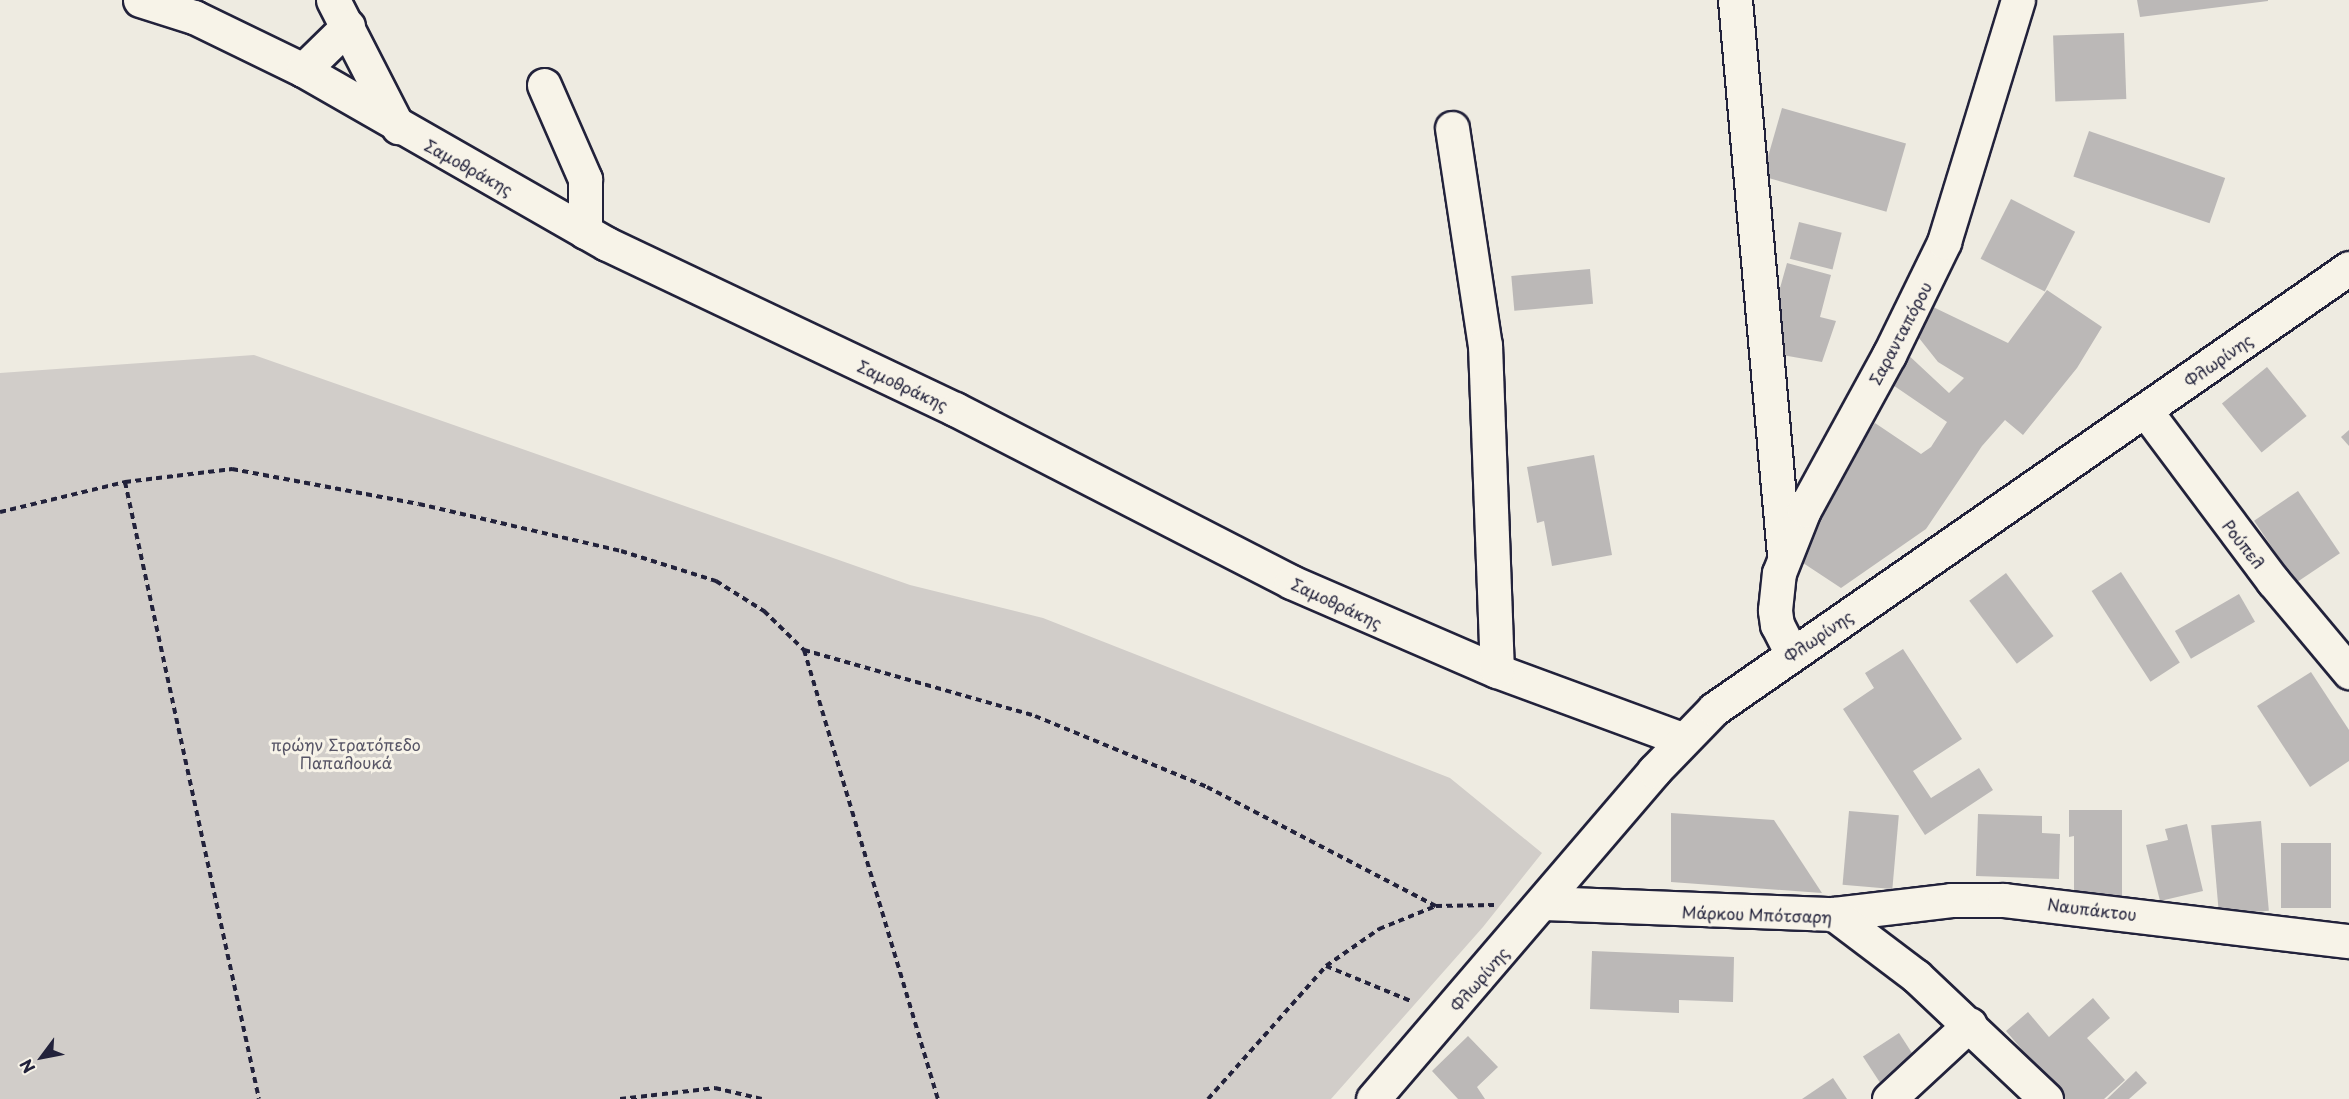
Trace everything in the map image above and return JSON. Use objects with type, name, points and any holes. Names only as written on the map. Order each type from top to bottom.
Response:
[{"type":"street","name":"Σαμοθράκης","points":[[140,0],[194,17],[303,70],[398,127],[585,232],[717,299],[955,409],[1292,582],[1497,671],[1682,739]]},
{"type":"street","points":[[1736,0],[1784,559]]},
{"type":"street","name":"Σαρανταπόρου","points":[[1792,654],[1777,625],[1775,610],[1774,594],[1784,559],[1804,510],[1889,355],[1944,243],[2018,0]]},
{"type":"street","points":[[303,70],[340,13]]},
{"type":"street","points":[[340,13],[398,127]]},
{"type":"street","points":[[544,85],[585,179],[585,232]]},
{"type":"street","points":[[1452,128],[1485,345],[1497,671]]},
{"type":"street","name":"Φλωρίνης","points":[[1373,1099],[1544,903],[1682,739],[1735,693],[2349,268]]},
{"type":"street","name":"Ρούπελ","points":[[2145,410],[2252,555],[2349,672]]},
{"type":"street","name":"Ναυπάκτου","points":[[1834,914],[1951,900],[2004,900],[2349,940]]},
{"type":"street","name":"Μάρκου Μπότσαρη","points":[[1544,903],[1834,914],[1880,946],[1970,1024],[2046,1099]]},
{"type":"street","points":[[1889,1099],[1970,1024]]},
{"type":"path","points":[[0,512],[125,482],[232,470],[419,504],[621,551],[716,581],[764,611],[804,650],[1035,716],[1208,787],[1436,906]]},
{"type":"path","points":[[125,482],[259,1099]]},
{"type":"path","points":[[804,650],[938,1099]]},
{"type":"path","points":[[1208,1099],[1326,966],[1379,929],[1436,906],[1544,903]]},
{"type":"path","points":[[1326,966],[1447,1016]]},
{"type":"path","points":[[620,1099],[715,1088],[762,1099]]},
{"type":"green space","name":"πρώην Στρατόπεδο Παπαλουκά","points":[[254,355],[910,585],[1043,618],[1450,778],[1542,853],[1483,927],[1331,1099],[0,1099],[0,373]]},
{"type":"building","points":[[2137,0],[2268,0],[2268,1],[2140,17]]},
{"type":"building","points":[[2124,33],[2126,99],[2055,101],[2053,35]]},
{"type":"building","points":[[1782,108],[1906,144],[1886,212],[1762,176]]},
{"type":"building","points":[[2089,131],[2225,178],[2210,223],[2073,176]]},
{"type":"building","points":[[2011,199],[2075,232],[2045,291],[1981,259]]},
{"type":"building","points":[[1799,222],[1842,233],[1832,270],[1790,259]]},
{"type":"building","points":[[1787,263],[1831,275],[1820,317],[1836,321],[1822,362],[1777,354],[1775,306]]},
{"type":"building","points":[[1590,269],[1593,304],[1514,311],[1511,276]]},
{"type":"building","points":[[2047,290],[2102,327],[2077,368],[2023,435],[2005,420],[1982,446],[1926,529],[1841,588],[1794,557],[1790,550],[1875,423],[1921,454],[1931,447],[1947,422],[1887,381],[1904,351],[1949,393],[1964,378],[1938,362],[1915,333],[1931,306],[2008,343]]},
{"type":"building","points":[[2267,367],[2307,416],[2262,452],[2222,404]]},
{"type":"building","points":[[2349,430],[2349,446],[2341,437]]},
{"type":"building","points":[[1594,455],[1612,555],[1552,566],[1544,521],[1537,523],[1527,467]]},
{"type":"building","points":[[2298,491],[2340,553],[2296,583],[2254,521]]},
{"type":"building","points":[[2121,572],[2180,663],[2150,682],[2092,591]]},
{"type":"building","points":[[2006,573],[2054,636],[2017,664],[1969,601]]},
{"type":"building","points":[[2239,594],[2255,622],[2191,659],[2175,631]]},
{"type":"building","points":[[1903,649],[1962,739],[1913,771],[1931,798],[1979,768],[1993,790],[1925,835],[1843,709],[1874,688],[1865,673]]},
{"type":"building","points":[[2311,672],[2349,730],[2349,761],[2310,787],[2257,706]]},
{"type":"building","points":[[2069,810],[2122,810],[2122,902],[2074,902],[2074,836],[2069,837]]},
{"type":"building","points":[[1849,811],[1899,815],[1892,889],[1843,885]]},
{"type":"building","points":[[1671,813],[1774,820],[1822,893],[1671,882]]},
{"type":"building","points":[[1978,814],[2042,816],[2042,833],[2060,834],[2059,879],[1976,876]]},
{"type":"building","points":[[2261,821],[2269,911],[2219,915],[2211,825]]},
{"type":"building","points":[[2187,824],[2203,891],[2160,901],[2146,845],[2168,840],[2165,829]]},
{"type":"building","points":[[2281,843],[2331,843],[2331,908],[2281,908]]},
{"type":"building","points":[[1592,951],[1734,957],[1733,1002],[1679,1000],[1679,1013],[1590,1009]]},
{"type":"building","points":[[2093,998],[2110,1018],[2087,1038],[2125,1080],[2104,1099],[2064,1099],[2006,1031],[2028,1012],[2049,1037]]},
{"type":"building","points":[[1899,1033],[1917,1061],[1881,1084],[1863,1056]]},
{"type":"building","points":[[1468,1036],[1498,1067],[1477,1087],[1485,1099],[1458,1099],[1432,1071]]},
{"type":"building","points":[[2136,1071],[2147,1083],[2129,1099],[2107,1099]]},
{"type":"building","points":[[1833,1078],[1847,1099],[1802,1099]]}]
